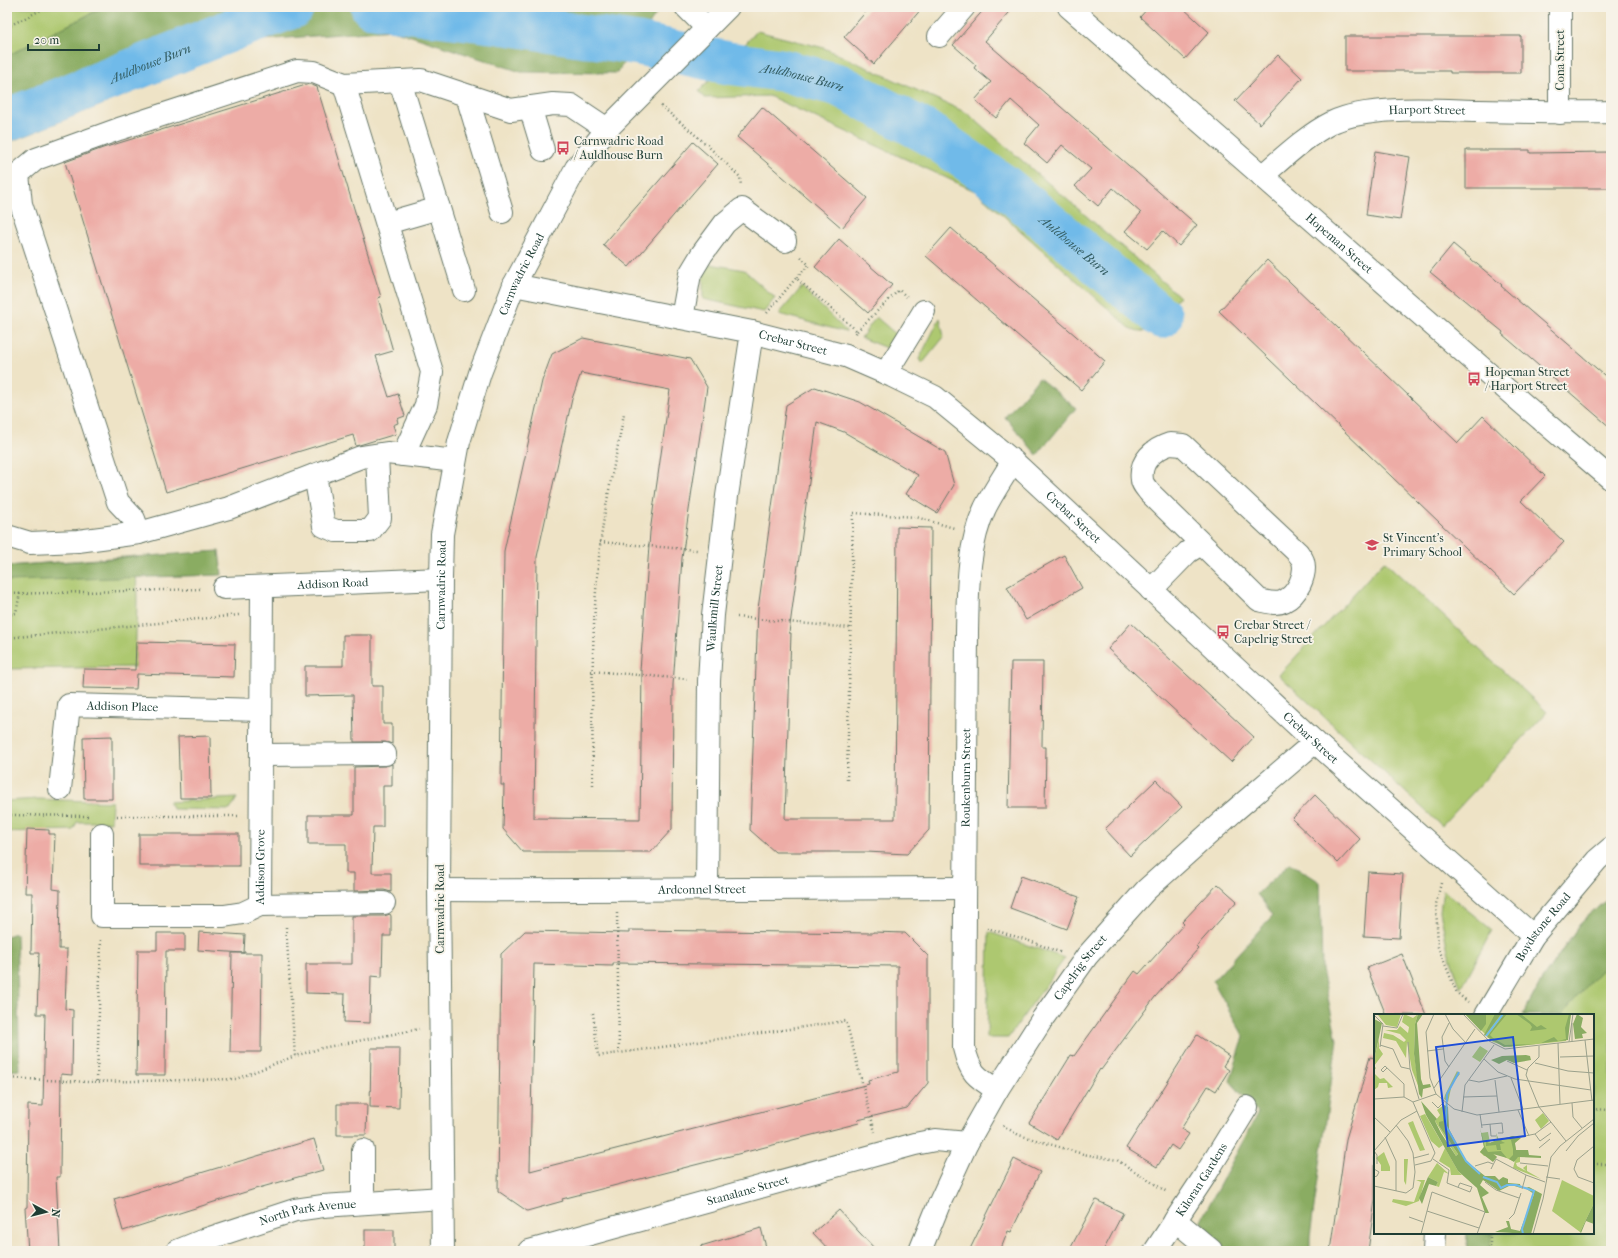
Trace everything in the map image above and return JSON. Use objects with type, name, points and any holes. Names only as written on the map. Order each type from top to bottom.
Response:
[{"type":"street","points":[[686,7],[707,28]]},
{"type":"street","points":[[939,36],[964,7]]},
{"type":"street","name":"Hopeman Street","points":[[1069,7],[1522,404],[1611,479]]},
{"type":"street","name":"Cona Street","points":[[1560,7],[1560,113]]},
{"type":"street","name":"Carnwadric Road","points":[[443,1251],[439,890],[441,579],[442,534],[459,442],[480,372],[514,285],[576,168],[607,129],[728,8]]},
{"type":"street","points":[[140,533],[134,519],[118,502],[21,204],[18,174],[36,159],[119,129],[297,71],[314,72],[344,84],[421,80],[511,110],[553,104],[571,105],[607,129]]},
{"type":"street","points":[[400,81],[464,290]]},
{"type":"street","points":[[344,84],[432,372],[426,405],[403,455]]},
{"type":"street","points":[[467,96],[502,212]]},
{"type":"street","points":[[530,107],[543,150]]},
{"type":"street","name":"Harport Street","points":[[1262,176],[1306,139],[1333,122],[1361,114],[1412,110],[1560,113],[1611,112]]},
{"type":"street","points":[[387,223],[439,208]]},
{"type":"street","points":[[682,318],[690,274],[702,254],[725,224],[742,209],[785,241]]},
{"type":"street","name":"Crebar Street","points":[[514,285],[752,332],[846,356],[886,373],[935,397],[1013,461],[1315,742],[1533,936]]},
{"type":"street","points":[[886,373],[924,311]]},
{"type":"street","name":"Waulkmill Street","points":[[707,888],[709,681],[713,615],[727,496],[752,332]]},
{"type":"street","points":[[1170,444],[1183,445],[1298,553],[1303,561],[1304,572],[1300,584],[1293,594],[1284,601],[1273,603],[1260,600],[1201,544],[1150,493],[1141,481],[1142,467],[1150,455],[1159,447],[1170,444]]},
{"type":"street","points":[[7,536],[30,543],[78,541],[140,533],[229,508],[361,457],[387,453],[455,461]]},
{"type":"street","points":[[315,474],[324,526],[336,531],[370,532],[380,518],[377,455]]},
{"type":"street","name":"Roukenburn Street","points":[[997,1090],[977,1077],[968,1064],[964,1048],[968,610],[969,575],[976,534],[985,508],[1013,461]]},
{"type":"street","points":[[1151,590],[1188,552],[1201,544]]},
{"type":"street","name":"Addison Road","points":[[224,588],[441,579]]},
{"type":"street","name":"Addison Grove","points":[[102,916],[224,916],[243,913],[260,905],[262,587]]},
{"type":"street","name":"Addison Place","points":[[60,789],[69,705],[261,710]]},
{"type":"street","name":"Capelrig Street","points":[[920,1251],[939,1204],[983,1114],[1043,1018],[1083,962],[1146,890],[1233,812],[1315,742]]},
{"type":"street","points":[[261,755],[385,754]]},
{"type":"street","points":[[102,822],[102,916]]},
{"type":"street","name":"Boydstone Road","points":[[1480,1011],[1533,936],[1597,860],[1611,848]]},
{"type":"street","name":"Ardconnel Street","points":[[439,890],[617,891],[707,888],[965,888]]},
{"type":"street","points":[[260,905],[384,903]]},
{"type":"street","name":"Kiloran Gardens","points":[[1155,1251],[1247,1107]]},
{"type":"street","name":"Stanalane Street","points":[[529,1251],[935,1140],[968,1143]]},
{"type":"street","points":[[363,1203],[364,1150]]},
{"type":"street","name":"North Park Avenue","points":[[177,1251],[204,1240],[295,1210],[324,1206],[442,1198]]},
{"type":"street","points":[[1181,1212],[1211,1250]]},
{"type":"street","points":[[1434,1251],[1435,1234]]},
{"type":"path","points":[[7,27],[47,7]]},
{"type":"path","points":[[649,86],[740,177],[742,209]]},
{"type":"path","points":[[752,332],[796,278],[809,265],[785,241]]},
{"type":"path","points":[[796,278],[857,331]]},
{"type":"path","points":[[846,356],[857,331],[899,290],[924,311]]},
{"type":"path","points":[[593,785],[591,671],[595,599],[600,542],[624,413]]},
{"type":"path","points":[[847,780],[852,514],[916,517],[976,534]]},
{"type":"path","points":[[600,542],[720,552]]},
{"type":"path","points":[[7,594],[224,588]]},
{"type":"path","points":[[7,615],[16,613],[20,593]]},
{"type":"path","points":[[7,638],[262,613]]},
{"type":"path","points":[[713,615],[850,628]]},
{"type":"path","points":[[591,671],[709,681]]},
{"type":"path","points":[[7,815],[102,822],[261,816]]},
{"type":"path","points":[[1446,859],[1436,904],[1438,947],[1457,994],[1480,1011]]},
{"type":"path","points":[[617,891],[619,1052]]},
{"type":"path","points":[[284,904],[295,1056]]},
{"type":"path","points":[[96,1082],[102,916]]},
{"type":"path","points":[[965,921],[1024,939],[1083,962]]},
{"type":"path","points":[[593,1013],[598,1056],[846,1021],[881,1154]]},
{"type":"path","points":[[7,1078],[96,1082],[236,1078],[295,1056],[322,1048],[441,1025]]},
{"type":"path","points":[[1594,1109],[1611,1110]]},
{"type":"path","points":[[983,1114],[1019,1135],[1083,1154],[1117,1160],[1181,1212]]},
{"type":"path","points":[[1594,1164],[1611,1164]]},
{"type":"path","points":[[1490,1234],[1490,1251]]},
{"type":"green space","points":[[16,7],[104,7],[7,56],[7,12]]},
{"type":"green space","points":[[104,7],[617,7],[656,14],[617,73],[521,72],[393,30],[262,40],[7,143],[7,56]]},
{"type":"green space","points":[[617,7],[650,7],[656,14]]},
{"type":"green space","points":[[757,31],[824,48],[967,113],[1179,296],[1149,332],[1132,330],[977,192],[769,96],[705,98],[699,91],[728,63]]},
{"type":"green space","points":[[710,264],[744,270],[775,298],[764,312],[703,299],[703,273]]},
{"type":"green space","points":[[802,287],[846,331],[846,332],[779,314]]},
{"type":"green space","points":[[876,317],[897,335],[894,351],[861,338]]},
{"type":"green space","points":[[940,318],[944,337],[922,364],[919,359]]},
{"type":"green space","points":[[1039,378],[1076,408],[1037,455],[1005,417]]},
{"type":"green space","points":[[219,551],[222,575],[7,581],[7,566]]},
{"type":"green space","points":[[136,556],[137,602],[135,667],[7,669],[7,566]]},
{"type":"green space","points":[[1384,561],[1547,712],[1442,826],[1279,675]]},
{"type":"green space","points":[[237,798],[230,810],[173,809],[168,802]]},
{"type":"green space","points":[[38,799],[112,802],[111,822],[77,822],[73,830],[7,832],[7,801]]},
{"type":"green space","points":[[1290,863],[1320,882],[1322,970],[1337,1040],[1310,1237],[1310,1251],[1221,1251],[1201,1220],[1258,1113],[1230,1081],[1244,1037],[1213,981],[1273,915],[1257,894]]},
{"type":"green space","points":[[1443,890],[1492,930],[1461,989],[1448,951],[1440,911]]},
{"type":"green space","points":[[1611,895],[1611,1251],[1467,1251],[1467,1234],[1594,1234],[1594,1014],[1524,1014],[1540,983],[1580,924]]},
{"type":"green space","points":[[1611,895],[1611,959],[1563,1014],[1524,1014],[1540,983],[1580,924]]},
{"type":"green space","points":[[989,932],[1065,958],[1008,1038],[987,1038]]},
{"type":"green space","points":[[16,933],[20,1070],[7,1071],[7,936]]},
{"type":"green space","points":[[1467,1234],[1491,1234],[1491,1251],[1467,1251]]},
{"type":"building","points":[[870,7],[923,7],[874,64],[844,37]]},
{"type":"building","points":[[986,7],[1014,7],[985,41],[1197,225],[1179,246],[1163,231],[1147,249],[1125,231],[1141,213],[1113,188],[1098,206],[1075,186],[1091,169],[1062,145],[1047,163],[1024,143],[1039,125],[1011,100],[996,118],[975,100],[991,82],[974,68],[976,65],[953,45]]},
{"type":"building","points":[[1149,7],[1182,7],[1209,32],[1185,59],[1140,17]]},
{"type":"building","points":[[1345,36],[1521,36],[1521,73],[1345,71]]},
{"type":"building","points":[[1278,55],[1302,78],[1260,124],[1235,101]]},
{"type":"building","points":[[309,84],[317,87],[381,297],[378,298],[393,351],[376,356],[389,397],[398,394],[405,416],[397,419],[398,423],[393,425],[396,434],[356,446],[353,435],[166,492],[65,162],[103,148]]},
{"type":"building","points":[[762,107],[867,198],[842,228],[737,137]]},
{"type":"building","points":[[693,142],[718,164],[629,267],[603,245]]},
{"type":"building","points":[[1466,150],[1530,150],[1530,153],[1611,152],[1611,188],[1466,188]]},
{"type":"building","points":[[1375,151],[1410,157],[1400,220],[1366,215]]},
{"type":"building","points":[[951,228],[1105,361],[1081,390],[926,256]]},
{"type":"building","points":[[839,239],[892,285],[868,313],[815,267]]},
{"type":"building","points":[[1453,244],[1611,381],[1611,428],[1502,334],[1503,332],[1430,272]]},
{"type":"building","name":"St Vincent's Primary School","points":[[1267,260],[1458,443],[1483,416],[1545,476],[1521,501],[1564,542],[1514,594],[1219,311]]},
{"type":"building","points":[[583,338],[690,359],[707,387],[682,558],[673,685],[672,829],[651,852],[523,852],[503,829],[504,785],[501,785],[504,551],[542,381],[552,354]],"holes":[[[581,373],[670,390],[650,532],[640,671],[642,671],[640,819],[534,818],[537,557],[572,399]]]},
{"type":"building","points":[[815,387],[860,402],[945,452],[954,485],[937,513],[906,494],[918,475],[844,432],[817,422],[789,633],[791,633],[785,819],[895,819],[897,527],[931,528],[929,830],[907,854],[866,852],[775,852],[750,830],[758,609],[786,405]]},
{"type":"building","points":[[1064,555],[1082,588],[1026,620],[1007,587]]},
{"type":"building","points":[[1131,623],[1254,737],[1231,762],[1108,649]]},
{"type":"building","points":[[343,635],[372,635],[372,686],[383,686],[383,724],[392,724],[392,744],[385,742],[354,742],[353,695],[305,696],[305,666],[343,666]]},
{"type":"building","points":[[136,642],[235,644],[234,677],[137,674],[136,689],[83,688],[84,669],[135,670]]},
{"type":"building","points":[[1011,662],[1043,662],[1042,747],[1046,747],[1045,808],[1008,808]]},
{"type":"building","points":[[112,736],[112,799],[84,799],[83,737]]},
{"type":"building","points":[[210,736],[211,798],[180,798],[178,737]]},
{"type":"building","points":[[392,764],[392,786],[383,786],[383,827],[373,827],[372,873],[391,873],[391,892],[384,890],[354,891],[354,873],[346,873],[346,844],[308,844],[308,815],[354,815],[354,767],[385,766]]},
{"type":"building","points":[[1156,780],[1182,807],[1130,856],[1105,829]]},
{"type":"building","points":[[1315,795],[1360,839],[1338,863],[1292,819]]},
{"type":"building","points":[[27,829],[49,830],[49,834],[55,834],[53,889],[60,890],[59,949],[67,949],[65,1009],[73,1010],[72,1075],[61,1074],[60,1177],[56,1177],[60,1251],[28,1251],[25,1208],[27,1207],[28,1105],[43,1106],[45,1014],[37,1014],[39,953],[31,953],[32,893],[25,893]]},
{"type":"building","points":[[139,834],[239,834],[239,866],[139,866]]},
{"type":"building","points":[[1368,872],[1403,874],[1399,938],[1364,936]]},
{"type":"building","points":[[1021,876],[1079,897],[1067,929],[1010,908]]},
{"type":"building","points":[[1218,884],[1237,901],[1196,947],[1198,949],[1155,997],[1101,1070],[1100,1069],[1057,1140],[1029,1123],[1071,1055],[1074,1056],[1135,971],[1139,974],[1184,924],[1182,922]]},
{"type":"building","points":[[390,914],[391,936],[383,936],[382,977],[371,976],[370,1023],[344,1022],[345,994],[306,993],[306,964],[352,964],[352,916],[384,916]]},
{"type":"building","points":[[629,930],[905,933],[928,956],[928,1083],[907,1108],[858,1120],[859,1123],[562,1199],[563,1201],[527,1211],[498,1191],[501,954],[525,931],[629,933]],"holes":[[[613,963],[898,966],[898,1072],[868,1080],[869,1084],[530,1171],[534,964],[613,966]]]},
{"type":"building","points":[[199,932],[245,935],[244,953],[198,950]]},
{"type":"building","points":[[157,933],[185,933],[185,951],[166,951],[165,1075],[136,1075],[138,950],[157,950]]},
{"type":"building","points":[[232,953],[262,953],[261,1052],[230,1052]]},
{"type":"building","points":[[1402,954],[1426,1014],[1386,1014],[1367,968]]},
{"type":"building","points":[[1197,1035],[1229,1056],[1223,1066],[1229,1070],[1216,1091],[1208,1086],[1181,1129],[1189,1134],[1178,1150],[1171,1145],[1157,1167],[1126,1148]]},
{"type":"building","points":[[371,1048],[400,1048],[399,1108],[370,1107]]},
{"type":"building","points":[[1370,1057],[1374,1058],[1374,1207],[1368,1251],[1330,1251],[1346,1139]]},
{"type":"building","points":[[337,1104],[367,1104],[366,1135],[337,1135]]},
{"type":"building","points":[[314,1139],[323,1170],[255,1189],[123,1231],[114,1199]]},
{"type":"building","points":[[1014,1159],[1040,1172],[1011,1232],[1008,1231],[1000,1251],[969,1251]]},
{"type":"building","points":[[1096,1200],[1123,1213],[1103,1251],[1069,1251]]},
{"type":"building","points":[[839,1210],[877,1251],[830,1251],[813,1233]]},
{"type":"building","points":[[761,1228],[767,1251],[702,1251],[701,1246]]},
{"type":"building","points":[[365,1230],[394,1230],[394,1251],[365,1251]]},
{"type":"waterway","name":"Auldhouse Burn","points":[[7,120],[293,7]]},
{"type":"waterway","name":"Auldhouse Burn","points":[[372,7],[499,23],[639,44],[728,63],[781,70],[839,85],[930,134],[1003,185],[1161,317]]},
{"type":"place","name":"Carnwadric Road / Auldhouse Burn","points":[[563,148]]},
{"type":"place","name":"Hopeman Street / Harport Street","points":[[1474,379]]},
{"type":"place","name":"St Vincent's Primary School","points":[[1372,545]]},
{"type":"place","name":"Crebar Street / Capelrig Street","points":[[1223,632]]}]
